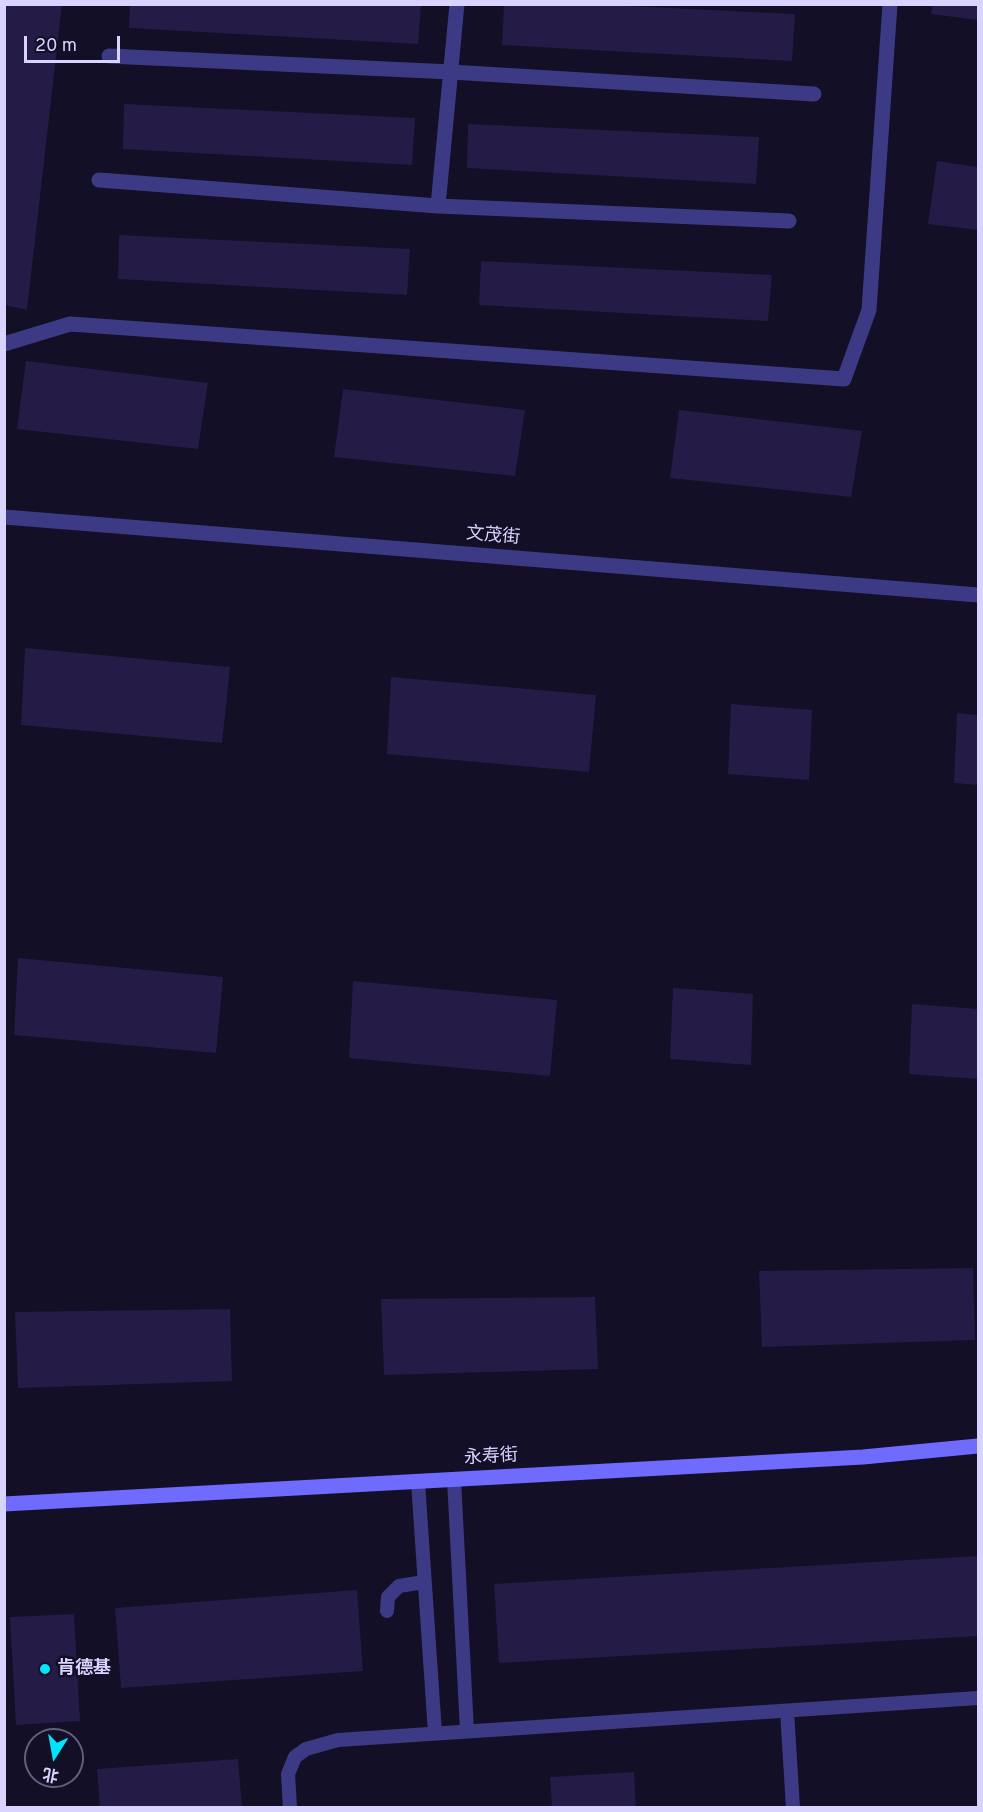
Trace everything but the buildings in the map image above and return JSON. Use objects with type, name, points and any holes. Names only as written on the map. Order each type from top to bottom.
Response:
[{"type":"street","points":[[438,206],[458,4]]},
{"type":"street","points":[[4,344],[70,324],[844,379],[869,310],[890,4]]},
{"type":"street","points":[[109,56],[451,72],[814,94]]},
{"type":"street","points":[[99,180],[438,206],[789,221]]},
{"type":"street","name":"文茂街","points":[[4,517],[978,595]]},
{"type":"street","name":"永寿街","points":[[4,1503],[863,1457],[978,1446]]},
{"type":"lane","points":[[454,1479],[467,1731]]},
{"type":"lane","points":[[418,1482],[435,1733]]},
{"type":"lane","points":[[387,1611],[388,1597],[399,1586],[424,1582]]},
{"type":"lane","points":[[290,1808],[288,1774],[295,1757],[306,1749],[338,1740],[978,1698]]},
{"type":"lane","points":[[787,1711],[793,1808]]},
{"type":"place","name":"肯德基","points":[[45,1669]]}]
